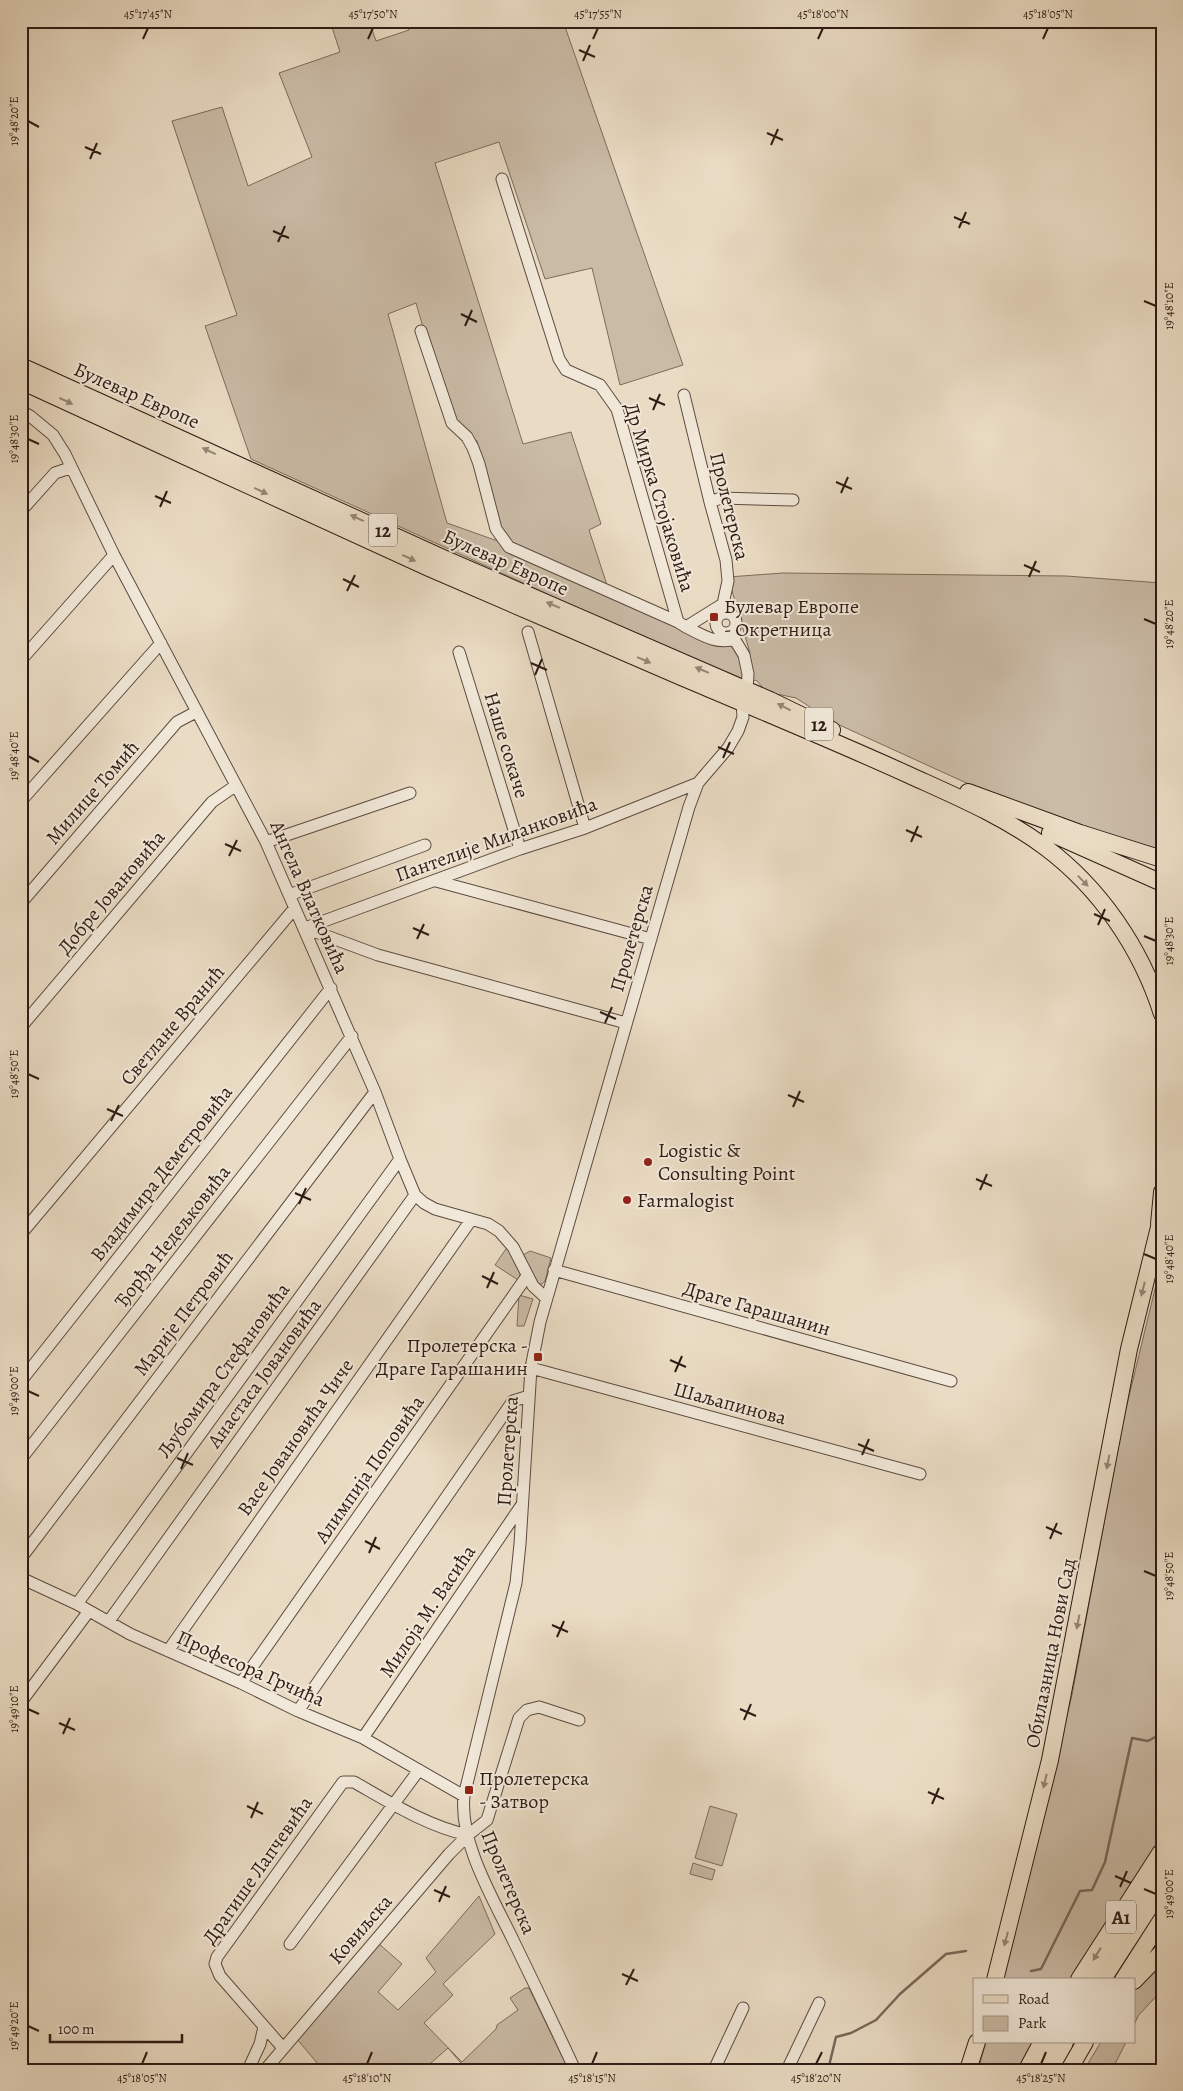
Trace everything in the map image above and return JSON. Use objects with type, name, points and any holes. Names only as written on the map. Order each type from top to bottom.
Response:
[{"type":"highway","name":"A1","points":[[1082,1978],[1162,1854]]},
{"type":"highway","name":"A1","points":[[1101,1978],[1162,1884]]},
{"type":"highway","points":[[1029,2070],[1043,2044]]},
{"type":"highway","points":[[1047,2070],[1062,2044]]},
{"type":"main road","name":"Булевар Европе","points":[[21,366],[973,799]]},
{"type":"main road","name":"Булевар Европе","points":[[21,381],[431,569],[744,696]]},
{"type":"main road","points":[[973,799],[1162,883]]},
{"type":"main road","points":[[973,799],[1162,859]]},
{"type":"main road","points":[[973,799],[1035,840],[1084,881],[1131,943],[1152,986],[1162,1014]]},
{"type":"main road","name":"Обилазница Нови Сад","points":[[996,1978],[1015,1906],[1052,1751],[1129,1349],[1160,1220],[1162,1192]]},
{"type":"main road","points":[[1124,1978],[1162,1918]]},
{"type":"main road","points":[[1136,1979],[1162,1952]]},
{"type":"main road","points":[[968,2070],[976,2044]]},
{"type":"main road","points":[[1069,2070],[1083,2044]]},
{"type":"street","name":"Др Мирка Стојаковића","points":[[502,179],[559,358],[566,370],[600,386],[617,409],[682,625]]},
{"type":"street","points":[[421,332],[452,423],[467,437],[473,448],[496,529],[508,547],[718,641],[725,642],[732,636]]},
{"type":"street","name":"Пролетерска","points":[[575,2070],[479,1867],[462,1812],[464,1796],[516,1583],[520,1553],[531,1368],[546,1298],[689,807],[698,783],[728,748],[738,731],[743,717],[748,674],[744,655],[732,636],[735,620],[724,609],[728,581],[726,560],[684,395]]},
{"type":"street","name":"Ангела Влатковића","points":[[21,411],[53,435],[196,712],[266,842],[376,1092],[400,1159],[415,1194]]},
{"type":"street","points":[[21,512],[54,473],[70,468]]},
{"type":"street","points":[[710,502],[721,498],[793,500]]},
{"type":"street","points":[[21,660],[114,555]]},
{"type":"street","points":[[682,625],[724,609]]},
{"type":"street","points":[[528,632],[585,828]]},
{"type":"street","points":[[21,801],[161,643]]},
{"type":"street","name":"Наше сокаче","points":[[459,652],[520,849]]},
{"type":"street","name":"Милице Томић","points":[[21,903],[178,722],[196,712]]},
{"type":"street","name":"Пантелије Миланковића","points":[[305,928],[520,849],[585,828],[698,783]]},
{"type":"street","name":"Добре Јовановића","points":[[21,1027],[212,802],[235,786]]},
{"type":"street","points":[[266,842],[410,793]]},
{"type":"street","points":[[289,895],[425,845]]},
{"type":"street","points":[[436,881],[651,939]]},
{"type":"street","name":"Светлане Вранић","points":[[21,1234],[294,909]]},
{"type":"street","points":[[305,928],[378,955],[626,1023]]},
{"type":"street","name":"Владимира Деметровића","points":[[21,1381],[331,988]]},
{"type":"street","name":"Ђорђа Недељковића","points":[[21,1459],[352,1036]]},
{"type":"street","name":"Марије Петровић","points":[[21,1558],[376,1092]]},
{"type":"street","name":"Љубомира Стефановића","points":[[77,1604],[400,1159]]},
{"type":"street","points":[[415,1194],[424,1203],[436,1209],[488,1224],[499,1231],[513,1247],[533,1286],[546,1298]]},
{"type":"street","name":"Анастаса Јовановића","points":[[109,1622],[415,1194]]},
{"type":"street","name":"Васе Јовановића Чиче","points":[[168,1651],[471,1220]]},
{"type":"street","name":"Драге Гарашанин","points":[[554,1270],[951,1382]]},
{"type":"street","name":"Алимпија Поповића","points":[[241,1683],[527,1276]]},
{"type":"street","name":"Шаљапинова","points":[[531,1368],[920,1474]]},
{"type":"street","points":[[298,1711],[513,1401],[529,1396]]},
{"type":"street","name":"Милоја М. Васића","points":[[363,1738],[522,1505]]},
{"type":"street","name":"Професора Грчића","points":[[21,1578],[77,1604],[130,1634],[241,1683],[298,1711],[363,1738],[464,1796]]},
{"type":"street","points":[[21,1702],[90,1611]]},
{"type":"street","name":"Ковиљска","points":[[265,2070],[449,1854],[487,1820],[519,1718],[527,1710],[539,1707],[578,1720]]},
{"type":"street","points":[[290,1944],[395,1805],[419,1770]]},
{"type":"street","name":"Драгише Лапчевића","points":[[282,2048],[216,1969],[217,1957],[343,1782],[354,1782],[395,1805]]},
{"type":"street","points":[[395,1805],[435,1825],[468,1835]]},
{"type":"street","points":[[787,2070],[819,2003]]},
{"type":"street","points":[[714,2070],[743,2008]]},
{"type":"street","points":[[248,2070],[260,2044],[264,2026]]},
{"type":"green space","points":[[330,21],[369,21],[376,41],[409,30],[406,21],[563,21],[683,365],[620,385],[592,268],[545,279],[499,142],[435,163],[523,444],[571,432],[601,524],[589,530],[608,588],[750,653],[728,577],[783,573],[1066,576],[1162,583],[1162,850],[1037,813],[962,781],[835,723],[796,698],[767,692],[756,680],[745,684],[251,459],[205,326],[237,315],[172,121],[222,107],[248,186],[312,157],[279,73],[340,52]],"holes":[[[416,303],[449,417],[477,441],[506,544],[447,523],[388,314]]]},
{"type":"green space","points":[[508,1246],[521,1272],[518,1280],[495,1265]]},
{"type":"green space","points":[[530,1251],[551,1258],[545,1281],[542,1284],[539,1284],[534,1278],[523,1255]]},
{"type":"green space","points":[[1162,1260],[1162,1838],[1074,1978],[1003,1978],[1072,1695],[1123,1421]]},
{"type":"green space","points":[[519,1295],[533,1299],[524,1326],[517,1326]]},
{"type":"green space","points":[[710,1806],[737,1814],[722,1866],[695,1858]]},
{"type":"green space","points":[[693,1863],[715,1870],[712,1880],[690,1874]]},
{"type":"green space","points":[[479,1896],[495,1934],[443,1984],[453,1995],[424,2023],[462,2062],[496,2029],[497,2025],[518,2010],[510,1998],[525,1988],[529,1988],[569,2070],[467,2070],[448,2048],[423,2070],[323,2070],[296,2038],[378,1943],[402,1964],[378,1992],[398,2010],[436,1972],[426,1958]]},
{"type":"green space","points":[[1162,1943],[1162,1990],[1136,2020],[1136,1985]]},
{"type":"green space","points":[[985,2044],[1035,2044],[1020,2070],[978,2070]]},
{"type":"green space","points":[[1100,2044],[1125,2044],[1112,2070],[1084,2070]]},
{"type":"waterway","points":[[1031,1971],[1041,1969],[1080,1891],[1092,1890],[1105,1862],[1132,1738],[1148,1741],[1157,1736],[1162,1737]]},
{"type":"waterway","points":[[828,2070],[836,2037],[851,2033],[876,2020],[900,1994],[946,1954],[966,1951]]},
{"type":"place","name":"Булевар Европе - Окретница","points":[[714,617]]},
{"type":"place","name":"Logistic & Consulting Point","points":[[648,1162]]},
{"type":"place","name":"Farmalogist","points":[[627,1200]]},
{"type":"place","name":"Пролетерска - Драге Гарашанин","points":[[538,1357]]},
{"type":"place","name":"Пролетерска - Затвор","points":[[469,1790]]}]
